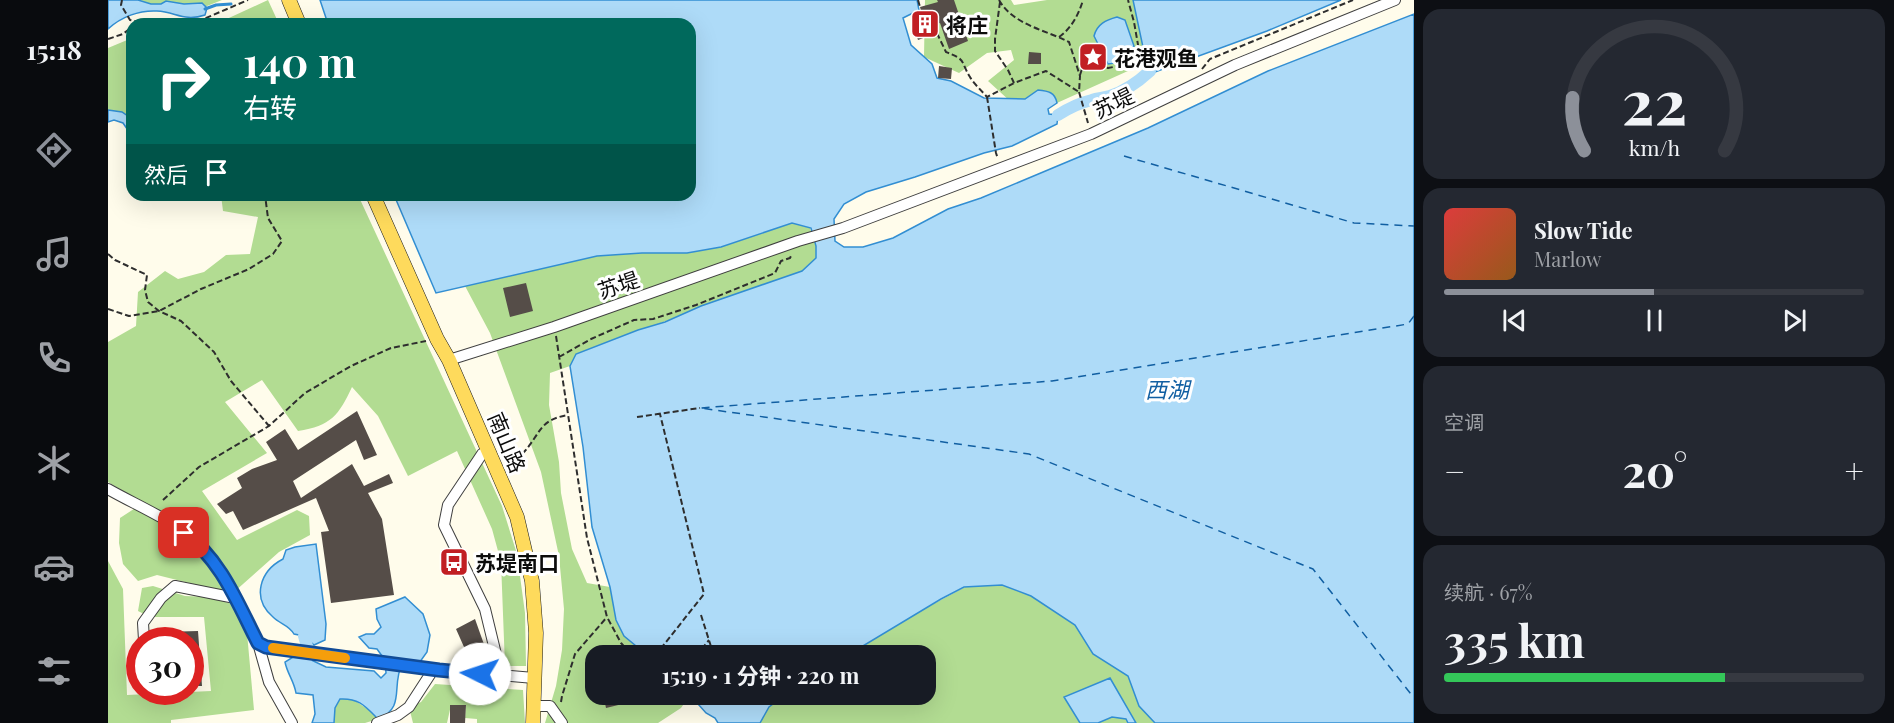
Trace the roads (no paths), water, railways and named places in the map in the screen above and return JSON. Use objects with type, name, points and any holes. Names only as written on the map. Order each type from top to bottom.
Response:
[{"type":"main road","points":[[289,0],[296,18]]},
{"type":"main road","name":"南山路","points":[[376,201],[449,360],[517,517],[532,581],[536,633],[533,723]]},
{"type":"street","name":"苏堤","points":[[449,360],[554,327],[798,241],[843,228],[1091,134],[1235,65],[1395,0]]},
{"type":"street","points":[[488,450],[482,454],[448,505],[444,525],[485,609],[501,675]]},
{"type":"street","points":[[108,489],[173,525],[195,540],[225,578],[258,643],[269,682],[291,722],[279,723]]},
{"type":"street","points":[[143,627],[143,623],[161,598],[175,586],[235,598]]},
{"type":"street","points":[[258,643],[266,647],[433,670],[534,678]]},
{"type":"street","points":[[377,723],[400,719],[433,670]]},
{"type":"street","points":[[533,706],[550,706],[561,721]]},
{"type":"water","points":[[108,0],[138,0],[151,4],[161,4],[166,1],[184,4],[202,3],[207,8],[205,15],[198,17],[157,11],[137,13],[124,18],[108,29]]},
{"type":"water","name":"西湖","points":[[320,0],[917,0],[919,10],[903,18],[911,45],[932,64],[937,78],[951,81],[984,98],[1025,99],[1038,90],[1055,96],[1057,103],[1048,109],[1049,114],[1058,115],[1057,124],[1012,146],[866,192],[844,204],[834,219],[835,241],[844,247],[863,247],[893,238],[948,209],[981,198],[1148,128],[1268,71],[1414,14],[1414,723],[1155,723],[1139,706],[1128,676],[1093,654],[1075,625],[1031,596],[1002,585],[964,587],[865,645],[635,645],[624,636],[616,620],[610,587],[592,527],[583,447],[570,366],[576,354],[665,322],[701,306],[802,271],[816,258],[816,246],[811,228],[792,223],[721,247],[687,253],[597,256],[436,293],[397,201],[696,201],[696,18],[326,18]]},
{"type":"water","points":[[1133,0],[1341,0],[1267,31],[1155,72],[1150,71],[1147,66]]},
{"type":"water","points":[[1117,17],[1125,20],[1134,46],[1131,54],[1124,59],[1108,64],[1094,36],[1097,28],[1103,23]]},
{"type":"water","points":[[108,110],[126,115],[126,127],[123,123],[114,120],[108,122]]},
{"type":"water","points":[[316,544],[326,624],[325,640],[314,645],[304,636],[294,634],[273,617],[266,610],[260,593],[264,578],[275,564],[283,559],[286,550]]},
{"type":"water","points":[[405,597],[423,614],[430,635],[427,652],[417,666],[402,664],[392,709],[378,719],[357,701],[340,699],[335,708],[334,723],[312,723],[315,714],[313,695],[296,693],[285,662],[293,657],[303,656],[326,667],[374,671],[381,678],[386,673],[385,660],[377,649],[369,648],[359,637],[374,634],[381,627],[376,609]]},
{"type":"water","points":[[1110,678],[1136,723],[1128,723],[1126,719],[1112,717],[1098,723],[1080,723],[1064,697]]},
{"type":"water","points":[[699,705],[772,705],[760,723],[718,723],[715,718]]},
{"type":"waterway","points":[[205,9],[216,5],[231,4]]},
{"type":"waterway","points":[[1058,115],[1078,104],[1121,92],[1150,71]]},
{"type":"waterway","points":[[304,636],[307,657]]},
{"type":"place","name":"将庄","points":[[925,24]]},
{"type":"place","name":"花港观鱼","points":[[1093,57]]},
{"type":"place","name":"苏堤南口","points":[[454,562]]}]
